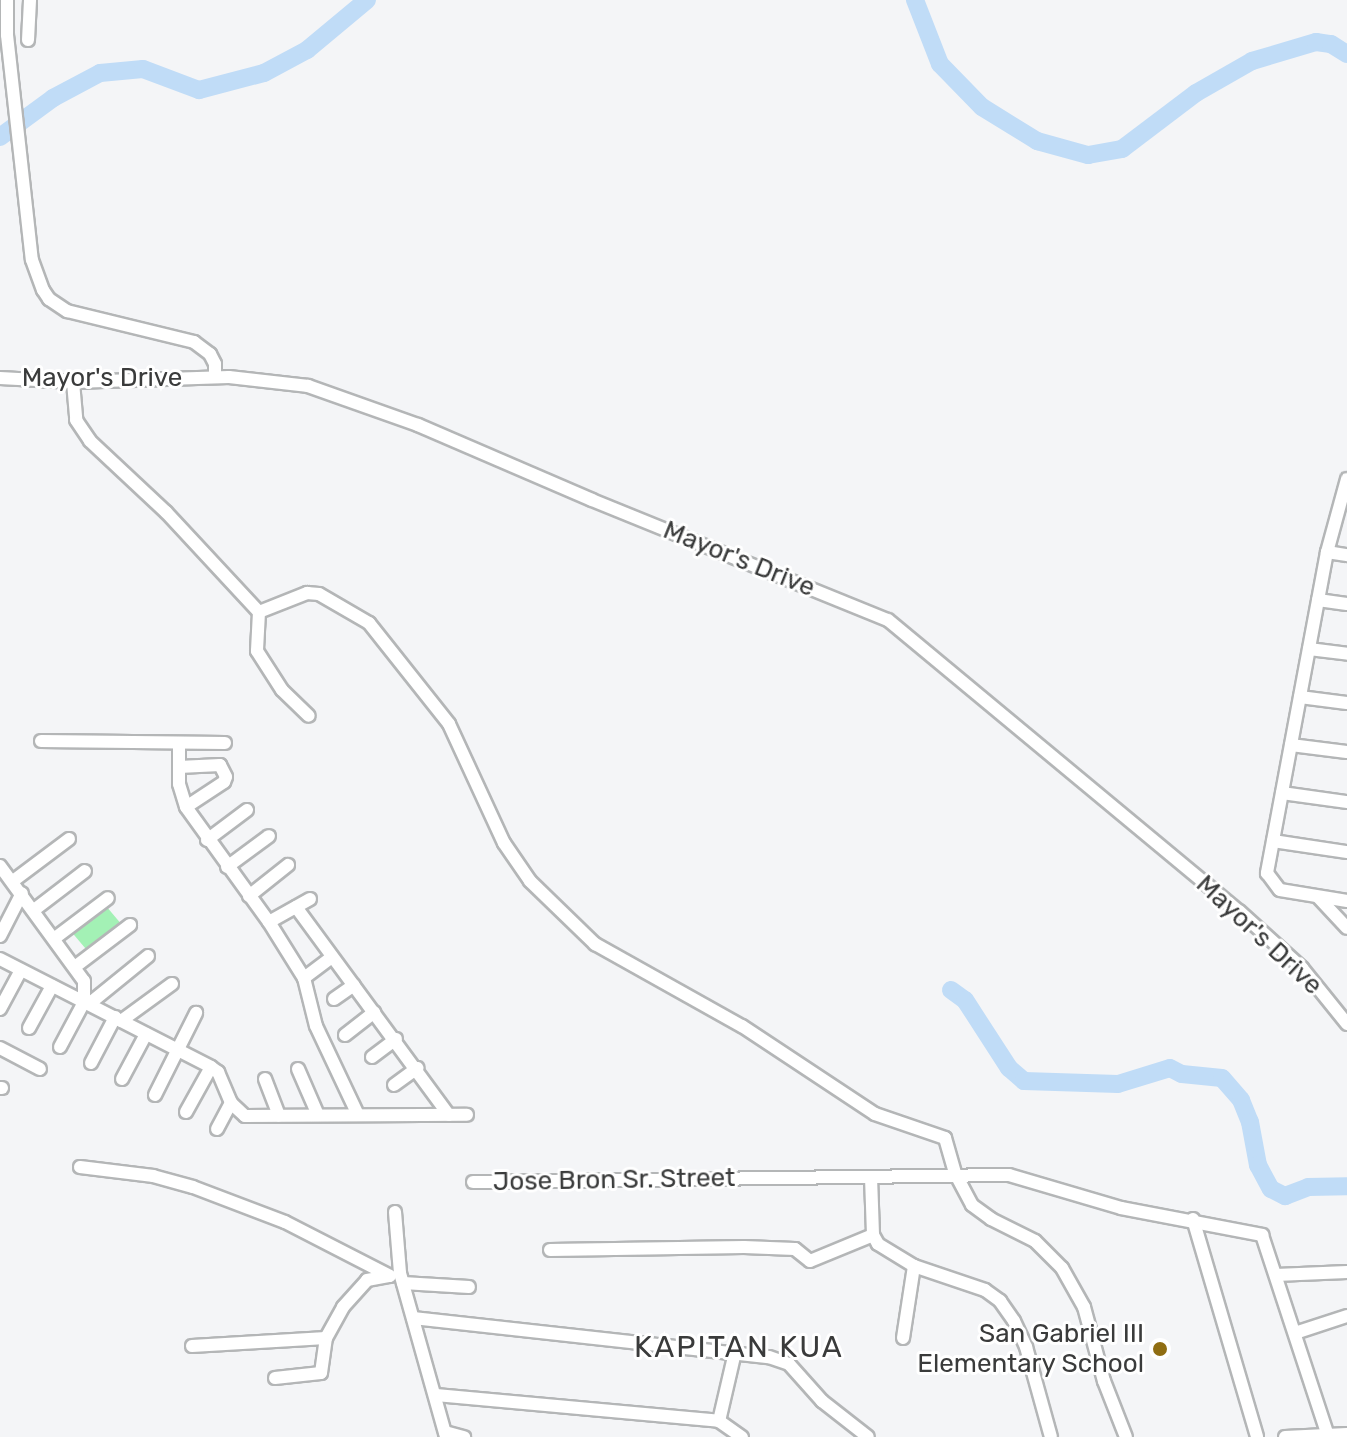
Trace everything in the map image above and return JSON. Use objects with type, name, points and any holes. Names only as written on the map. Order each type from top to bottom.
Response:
[{"type":"street","points":[[7,0],[7,35],[32,260],[49,299],[67,311],[194,342],[210,354],[215,364],[215,377]]},
{"type":"street","points":[[28,40],[30,0]]},
{"type":"street","name":"Mayor's Drive","points":[[0,378],[73,382],[215,377],[308,386],[339,395],[888,620],[1239,911],[1302,968],[1347,1024]]},
{"type":"street","points":[[73,382],[76,420],[90,441],[166,512],[259,612],[257,651],[282,690],[309,716]]},
{"type":"street","points":[[1347,479],[1343,510],[1327,552],[1267,873],[1272,884],[1289,893],[1347,901]]},
{"type":"street","points":[[1327,552],[1347,555]]},
{"type":"street","points":[[259,612],[307,593],[319,594],[369,623],[449,724],[504,843],[530,881],[595,944],[742,1026],[875,1114],[945,1138],[955,1173],[972,1205],[991,1219],[1035,1241],[1062,1268],[1084,1307],[1104,1381],[1126,1437]]},
{"type":"street","points":[[1318,600],[1347,604]]},
{"type":"street","points":[[1309,649],[1347,654]]},
{"type":"street","points":[[1300,697],[1347,703]]},
{"type":"street","points":[[41,741],[225,743]]},
{"type":"street","points":[[179,744],[179,784],[186,807],[269,922],[304,978],[316,1026],[358,1115]]},
{"type":"street","points":[[1291,745],[1347,752]]},
{"type":"street","points":[[179,767],[220,765],[226,777],[224,782],[186,807]]},
{"type":"street","points":[[1282,793],[1347,802]]},
{"type":"street","points":[[207,840],[247,810]]},
{"type":"street","points":[[227,867],[269,836]]},
{"type":"street","points":[[13,881],[69,839]]},
{"type":"street","points":[[1273,841],[1347,852]]},
{"type":"street","points":[[249,896],[288,865]]},
{"type":"street","points":[[0,866],[76,966],[84,981],[86,1003]]},
{"type":"street","points":[[34,910],[85,871]]},
{"type":"street","points":[[0,936],[22,893]]},
{"type":"street","points":[[1318,897],[1347,928]]},
{"type":"street","points":[[55,938],[108,898]]},
{"type":"street","points":[[269,922],[310,899]]},
{"type":"street","points":[[296,907],[449,1115]]},
{"type":"street","points":[[76,966],[130,925]]},
{"type":"street","points":[[60,1047],[86,1003],[148,956]]},
{"type":"street","points":[[304,978],[332,957]]},
{"type":"street","points":[[0,959],[211,1067],[218,1072],[231,1103],[245,1116],[467,1115]]},
{"type":"street","points":[[0,1009],[21,970]]},
{"type":"street","points":[[91,1063],[118,1019],[172,984]]},
{"type":"street","points":[[334,999],[354,985]]},
{"type":"street","points":[[29,1028],[52,986]]},
{"type":"street","points":[[345,1035],[374,1012]]},
{"type":"street","points":[[155,1095],[196,1013]]},
{"type":"street","points":[[122,1079],[146,1034]]},
{"type":"street","points":[[372,1057],[396,1039]]},
{"type":"street","points":[[0,1048],[40,1069]]},
{"type":"street","points":[[186,1112],[211,1067]]},
{"type":"street","points":[[394,1085],[417,1068]]},
{"type":"street","points":[[298,1069],[318,1115]]},
{"type":"street","points":[[265,1079],[279,1115]]},
{"type":"street","points":[[217,1129],[231,1103]]},
{"type":"street","points":[[80,1167],[153,1176],[193,1187],[285,1222],[398,1277]]},
{"type":"street","name":"Jose Bron Sr. Street","points":[[473,1182],[871,1177],[955,1173],[1009,1175],[1121,1208],[1193,1219],[1262,1235],[1276,1275]]},
{"type":"street","points":[[871,1177],[873,1235],[878,1244],[914,1266],[967,1282],[1000,1301],[1014,1321],[1026,1347],[1046,1435]]},
{"type":"street","points":[[395,1212],[398,1277],[413,1318],[446,1435],[464,1437]]},
{"type":"street","points":[[1193,1219],[1257,1437]]},
{"type":"street","points":[[550,1250],[795,1249],[810,1261],[873,1235]]},
{"type":"street","points":[[903,1338],[914,1266]]},
{"type":"street","points":[[1327,1433],[1276,1275],[1347,1272]]},
{"type":"street","points":[[275,1378],[321,1373],[326,1338],[343,1307],[365,1282],[398,1277],[469,1287]]},
{"type":"street","points":[[1295,1333],[1347,1316]]},
{"type":"street","points":[[413,1318],[735,1352],[789,1364],[822,1401],[868,1437]]},
{"type":"street","points":[[192,1346],[326,1338]]},
{"type":"street","points":[[719,1421],[735,1352]]},
{"type":"street","points":[[436,1395],[719,1421],[742,1437]]},
{"type":"street","points":[[1285,1437],[1347,1434]]},
{"type":"green space","points":[[106,906],[121,924],[88,951],[73,934]]},
{"type":"waterway","points":[[0,137],[53,98],[100,73],[143,69],[199,90],[264,73],[307,50],[367,0]]},
{"type":"waterway","points":[[915,0],[940,64],[982,107],[1037,141],[1088,155],[1122,149],[1196,93],[1252,61],[1316,42],[1331,44],[1347,54]]},
{"type":"waterway","points":[[951,990],[965,1000],[1009,1068],[1024,1081],[1118,1084],[1170,1068],[1182,1074],[1222,1078],[1241,1100],[1250,1122],[1258,1165],[1271,1189],[1285,1196],[1308,1187],[1347,1186]]},
{"type":"place","name":"San Gabriel III Elementary School","points":[[1160,1349]]},
{"type":"district","name":"KAPITAN KUA","points":[[739,1347]]}]
